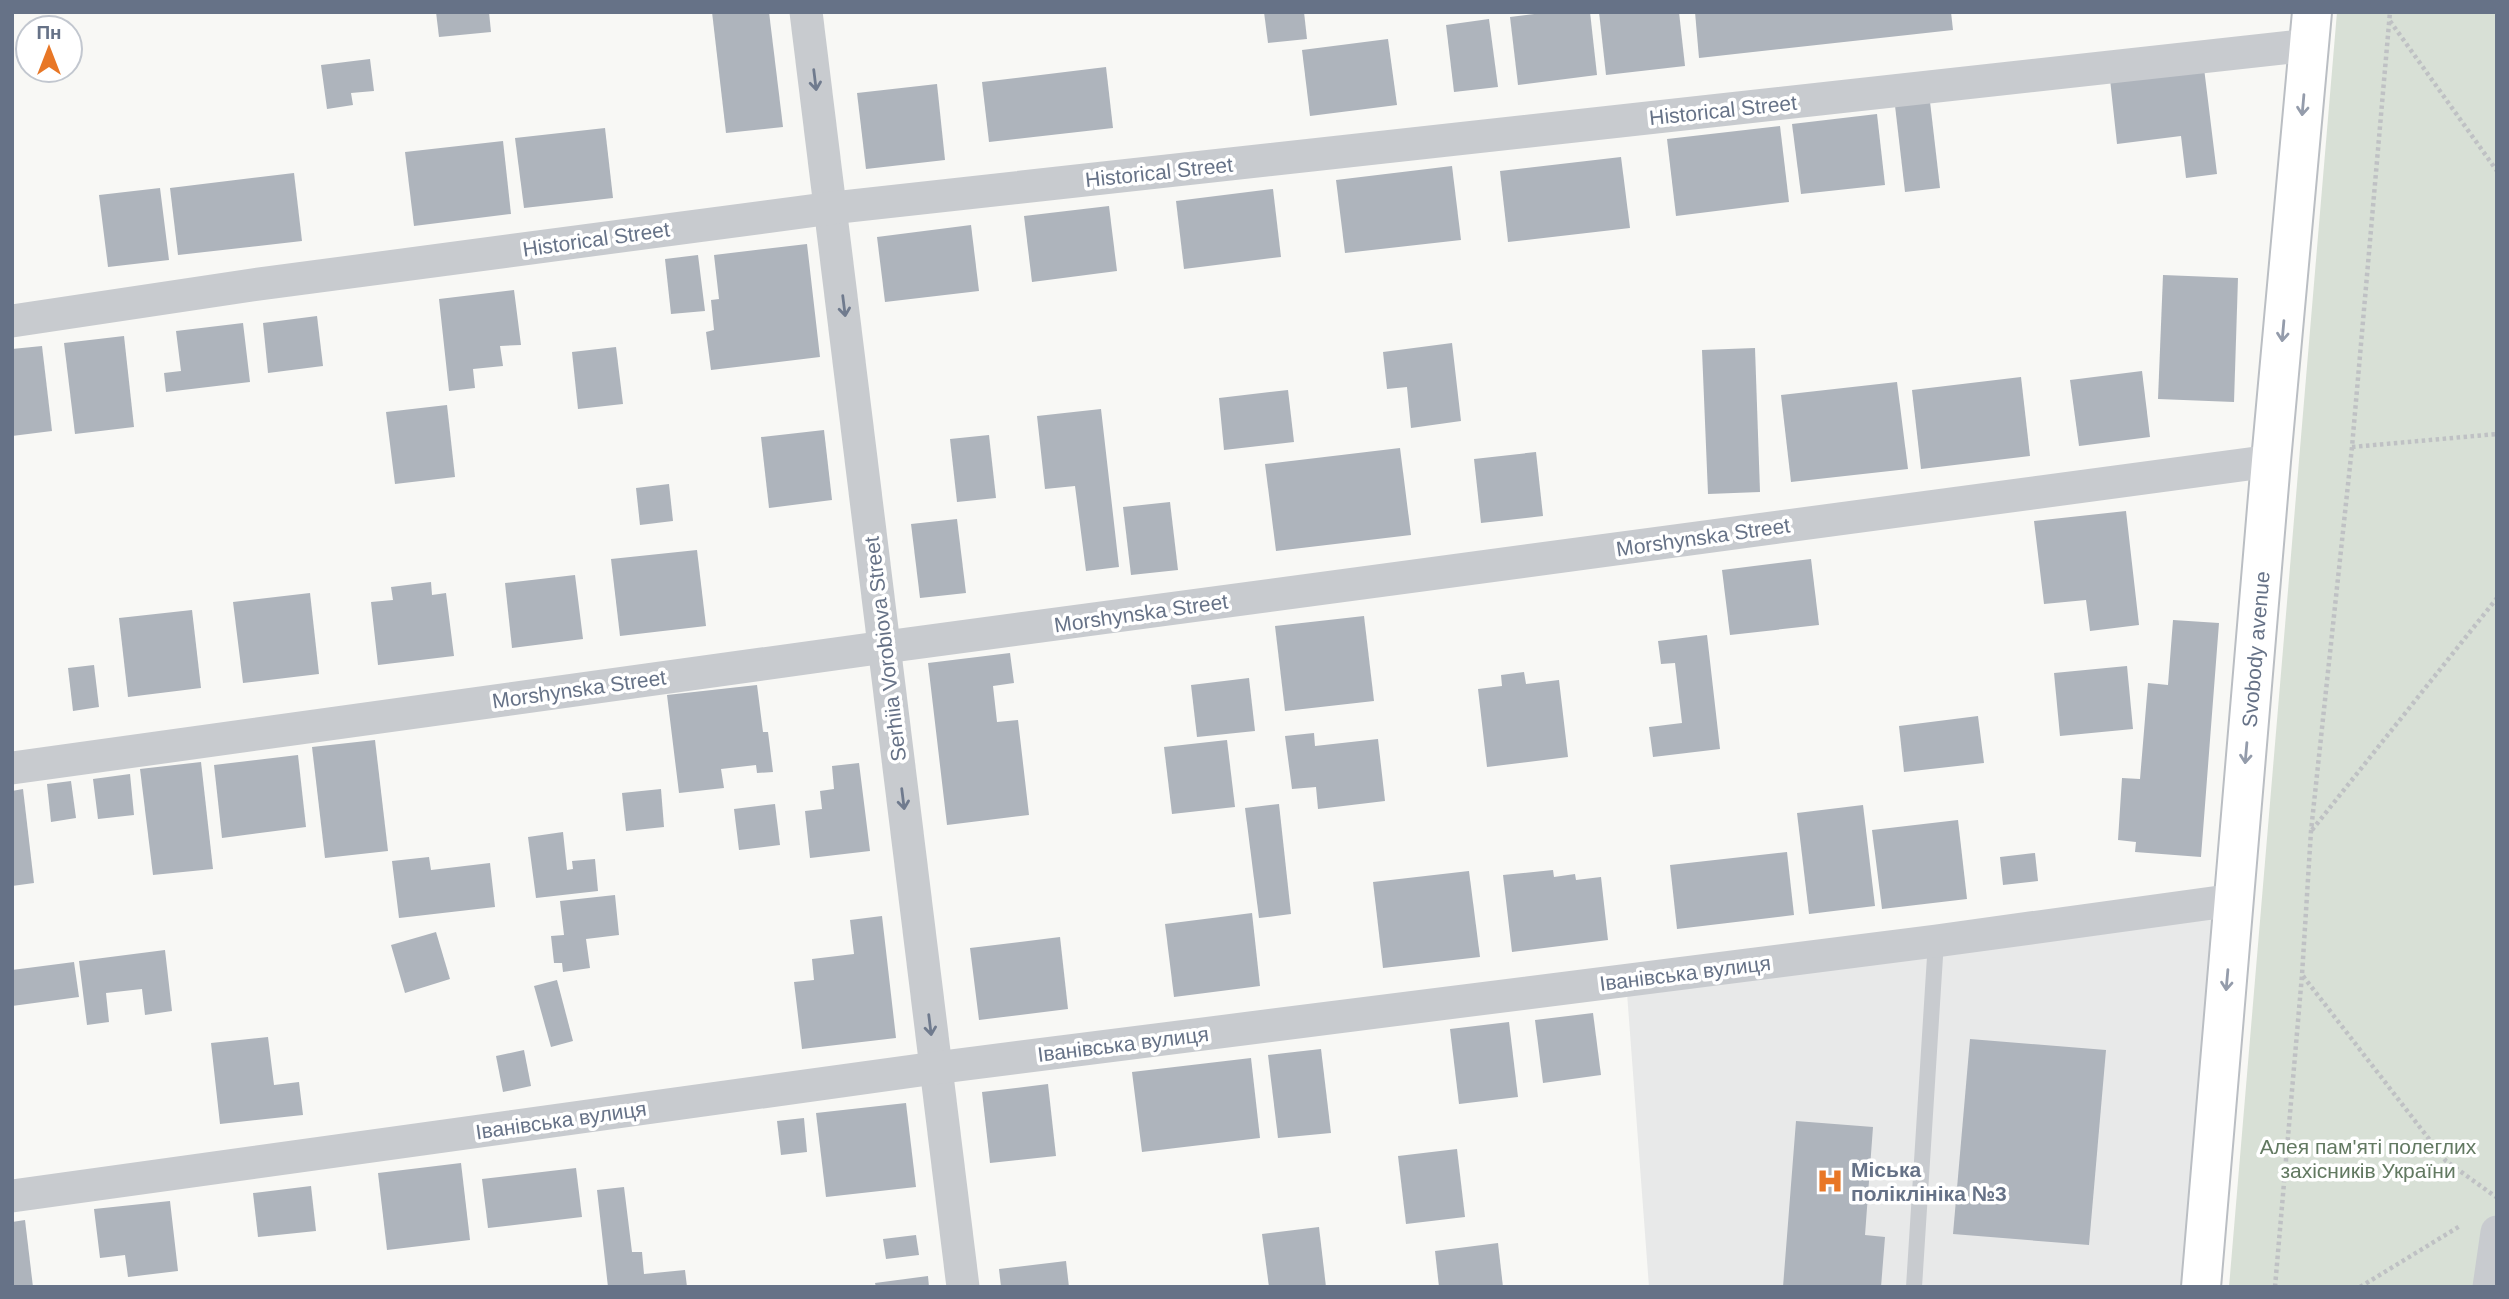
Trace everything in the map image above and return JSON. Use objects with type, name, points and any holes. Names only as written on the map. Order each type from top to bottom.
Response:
[{"type":"main road","name":"Svobody avenue","points":[[2201,1287],[2310,29]]},
{"type":"street","name":"Serhiia Vorobiova Street","points":[[806,12],[962,1287]]},
{"type":"street","name":"Historical Street","points":[[12,321],[266,283],[832,208],[2310,29]]},
{"type":"street","name":"Morshynska Street","points":[[12,768],[885,647],[2271,461]]},
{"type":"street","name":"Іванівська вулиця","points":[[12,1196],[935,1068],[1936,941],[2234,900]]},
{"type":"street","points":[[2489,1287],[2497,1232]]},
{"type":"lane","points":[[1914,1287],[1936,941]]},
{"type":"path","points":[[2275,1287],[2312,831],[2352,447],[2390,12]]},
{"type":"path","points":[[2389,21],[2497,171]]},
{"type":"path","points":[[2352,447],[2497,434]]},
{"type":"path","points":[[2312,831],[2497,598]]},
{"type":"path","points":[[2302,975],[2446,1161],[2497,1197]]},
{"type":"path","points":[[2360,1287],[2465,1223]]},
{"type":"shaded area","points":[[2222,915],[2191,1287],[1649,1287],[1627,993]]},
{"type":"green space","name":"Алея пам'яті полеглих захісників України","points":[[2337,12],[2497,12],[2497,1287],[2229,1287]]},
{"type":"building","points":[[436,12],[489,12],[491,32],[439,37]]},
{"type":"building","points":[[712,12],[769,12],[783,127],[726,133]]},
{"type":"building","points":[[1264,12],[1304,12],[1307,39],[1268,43]]},
{"type":"building","points":[[1551,12],[1590,12],[1597,75],[1518,85],[1510,17]]},
{"type":"building","points":[[1599,12],[1679,12],[1685,66],[1606,75]]},
{"type":"building","points":[[1695,12],[1951,12],[1953,30],[1699,58]]},
{"type":"building","points":[[1489,19],[1498,87],[1454,92],[1446,25]]},
{"type":"building","points":[[1388,39],[1397,105],[1310,116],[1302,50]]},
{"type":"building","points":[[370,59],[374,91],[351,93],[353,105],[327,109],[321,65]]},
{"type":"building","points":[[1106,67],[1113,128],[989,142],[982,82]]},
{"type":"building","points":[[2204,68],[2217,174],[2186,178],[2181,136],[2117,144],[2110,79]]},
{"type":"building","points":[[937,84],[945,160],[866,169],[857,93]]},
{"type":"building","points":[[1929,93],[1940,188],[1905,192],[1894,97]]},
{"type":"building","points":[[1877,114],[1885,185],[1801,194],[1792,124]]},
{"type":"building","points":[[1780,126],[1789,202],[1676,216],[1667,139]]},
{"type":"building","points":[[605,128],[613,198],[524,208],[515,138]]},
{"type":"building","points":[[503,141],[511,214],[414,226],[405,152]]},
{"type":"building","points":[[1621,157],[1630,228],[1508,242],[1500,171]]},
{"type":"building","points":[[1452,166],[1461,240],[1345,253],[1336,180]]},
{"type":"building","points":[[294,173],[302,241],[178,255],[170,188]]},
{"type":"building","points":[[160,188],[169,260],[108,267],[99,195]]},
{"type":"building","points":[[1273,189],[1281,257],[1184,269],[1176,201]]},
{"type":"building","points":[[1109,206],[1117,271],[1032,282],[1024,216]]},
{"type":"building","points":[[971,225],[979,291],[885,302],[877,237]]},
{"type":"building","points":[[807,244],[820,357],[711,370],[706,332],[714,330],[711,300],[719,299],[714,255]]},
{"type":"building","points":[[698,255],[705,311],[671,314],[665,259]]},
{"type":"building","points":[[2163,275],[2238,278],[2234,402],[2158,399]]},
{"type":"building","points":[[514,290],[521,345],[500,346],[503,366],[473,369],[475,388],[449,391],[439,299]]},
{"type":"building","points":[[317,316],[323,366],[268,373],[263,323]]},
{"type":"building","points":[[243,323],[250,382],[166,392],[164,373],[181,371],[176,331]]},
{"type":"building","points":[[124,336],[134,427],[75,434],[64,343]]},
{"type":"building","points":[[1452,343],[1461,421],[1411,428],[1407,387],[1387,389],[1383,352]]},
{"type":"building","points":[[42,346],[52,431],[12,436],[12,349]]},
{"type":"building","points":[[616,347],[623,404],[578,409],[572,352]]},
{"type":"building","points":[[1755,348],[1760,492],[1708,494],[1702,350]]},
{"type":"building","points":[[2142,371],[2150,437],[2079,446],[2070,380]]},
{"type":"building","points":[[2021,377],[2030,456],[1921,469],[1912,390]]},
{"type":"building","points":[[1897,382],[1908,469],[1791,482],[1781,395]]},
{"type":"building","points":[[1288,390],[1294,442],[1224,450],[1219,398]]},
{"type":"building","points":[[447,405],[455,477],[395,484],[386,412]]},
{"type":"building","points":[[1101,409],[1119,567],[1086,571],[1075,486],[1045,489],[1037,416]]},
{"type":"building","points":[[824,430],[832,500],[769,508],[761,437]]},
{"type":"building","points":[[989,435],[996,498],[957,502],[950,439]]},
{"type":"building","points":[[1400,448],[1411,535],[1276,551],[1265,464]]},
{"type":"building","points":[[1536,452],[1543,516],[1481,523],[1474,459]]},
{"type":"building","points":[[669,484],[673,521],[640,525],[636,488]]},
{"type":"building","points":[[1170,502],[1178,570],[1131,575],[1123,507]]},
{"type":"building","points":[[2126,511],[2139,625],[2090,631],[2086,600],[2044,604],[2034,521]]},
{"type":"building","points":[[957,519],[966,593],[920,598],[911,524]]},
{"type":"building","points":[[697,550],[706,626],[620,636],[611,559]]},
{"type":"building","points":[[1811,559],[1819,625],[1730,635],[1722,570]]},
{"type":"building","points":[[575,575],[583,639],[512,648],[505,583]]},
{"type":"building","points":[[431,582],[432,595],[446,593],[454,656],[378,665],[371,602],[393,600],[391,587]]},
{"type":"building","points":[[310,593],[319,674],[243,683],[233,602]]},
{"type":"building","points":[[192,610],[201,688],[128,697],[119,618]]},
{"type":"building","points":[[1364,616],[1374,701],[1285,711],[1275,626]]},
{"type":"building","points":[[2173,620],[2219,623],[2201,857],[2135,852],[2136,842],[2118,840],[2122,778],[2140,779],[2148,683],[2168,685]]},
{"type":"building","points":[[1707,635],[1720,749],[1653,757],[1649,727],[1682,723],[1675,663],[1661,664],[1658,641]]},
{"type":"building","points":[[1010,653],[1014,683],[993,686],[997,722],[1018,720],[1029,815],[947,825],[928,663]]},
{"type":"building","points":[[94,665],[99,707],[73,711],[68,668]]},
{"type":"building","points":[[2127,666],[2133,729],[2060,736],[2054,673]]},
{"type":"building","points":[[1524,672],[1526,684],[1559,680],[1568,757],[1487,767],[1478,689],[1502,686],[1501,675]]},
{"type":"building","points":[[1249,678],[1255,731],[1197,737],[1191,685]]},
{"type":"building","points":[[757,685],[763,732],[768,732],[773,772],[757,773],[756,765],[721,769],[724,788],[679,793],[667,695]]},
{"type":"building","points":[[1978,716],[1984,763],[1904,772],[1899,726]]},
{"type":"building","points":[[1314,733],[1315,746],[1378,739],[1385,801],[1318,809],[1316,787],[1292,789],[1285,736]]},
{"type":"building","points":[[375,740],[388,851],[325,858],[312,747]]},
{"type":"building","points":[[1227,740],[1235,807],[1172,814],[1164,747]]},
{"type":"building","points":[[298,755],[306,827],[222,838],[214,765]]},
{"type":"building","points":[[201,762],[213,869],[153,875],[140,769]]},
{"type":"building","points":[[859,763],[870,851],[810,858],[805,811],[822,809],[820,791],[834,789],[832,766]]},
{"type":"building","points":[[130,774],[134,815],[98,819],[93,779]]},
{"type":"building","points":[[71,781],[76,818],[51,822],[47,784]]},
{"type":"building","points":[[23,789],[34,883],[12,886],[12,791]]},
{"type":"building","points":[[661,789],[664,827],[626,831],[622,793]]},
{"type":"building","points":[[775,804],[780,845],[739,850],[734,809]]},
{"type":"building","points":[[1279,804],[1291,914],[1259,918],[1245,808]]},
{"type":"building","points":[[1863,805],[1875,906],[1809,914],[1797,813]]},
{"type":"building","points":[[1958,820],[1967,899],[1882,909],[1872,830]]},
{"type":"building","points":[[563,832],[567,870],[573,869],[572,861],[595,859],[598,891],[536,898],[528,837]]},
{"type":"building","points":[[1787,852],[1794,915],[1677,929],[1670,865]]},
{"type":"building","points":[[2035,853],[2038,881],[2003,885],[2000,857]]},
{"type":"building","points":[[429,857],[431,870],[490,863],[495,907],[399,918],[392,861]]},
{"type":"building","points":[[1553,870],[1554,877],[1575,874],[1576,880],[1601,877],[1608,940],[1512,952],[1503,875]]},
{"type":"building","points":[[1469,871],[1480,957],[1383,968],[1373,882]]},
{"type":"building","points":[[615,895],[619,935],[586,939],[590,968],[563,972],[562,963],[554,963],[551,936],[564,935],[560,901]]},
{"type":"building","points":[[1252,913],[1260,986],[1174,997],[1165,924]]},
{"type":"building","points":[[882,916],[896,1038],[802,1049],[794,982],[814,980],[812,959],[854,954],[850,920]]},
{"type":"building","points":[[436,932],[450,979],[405,993],[391,945]]},
{"type":"building","points":[[1060,937],[1068,1009],[979,1020],[970,948]]},
{"type":"building","points":[[165,950],[172,1011],[145,1015],[142,989],[106,993],[109,1022],[87,1025],[79,961]]},
{"type":"building","points":[[74,962],[79,997],[12,1006],[12,970]]},
{"type":"building","points":[[557,980],[573,1041],[551,1047],[534,986]]},
{"type":"building","points":[[1593,1013],[1601,1075],[1543,1083],[1535,1020]]},
{"type":"building","points":[[1509,1022],[1518,1097],[1459,1104],[1450,1029]]},
{"type":"building","points":[[268,1037],[274,1085],[299,1082],[303,1115],[220,1124],[211,1043]]},
{"type":"building","points":[[1970,1039],[2106,1050],[2089,1245],[1953,1234]]},
{"type":"building","points":[[1321,1049],[1331,1133],[1278,1138],[1268,1055]]},
{"type":"building","points":[[524,1050],[531,1086],[503,1092],[496,1056]]},
{"type":"building","points":[[1251,1058],[1260,1138],[1142,1152],[1132,1072]]},
{"type":"building","points":[[1048,1084],[1056,1156],[990,1163],[982,1092]]},
{"type":"building","points":[[906,1103],[916,1187],[826,1197],[816,1113]]},
{"type":"building","points":[[804,1118],[807,1152],[781,1155],[777,1121]]},
{"type":"building","name":"Міська поліклініка №3","points":[[1796,1121],[1873,1127],[1865,1235],[1885,1237],[1881,1287],[1783,1287]]},
{"type":"building","points":[[1457,1149],[1465,1217],[1406,1224],[1398,1156]]},
{"type":"building","points":[[461,1163],[470,1240],[387,1250],[378,1173]]},
{"type":"building","points":[[576,1168],[582,1217],[488,1228],[482,1179]]},
{"type":"building","points":[[311,1186],[316,1231],[258,1237],[253,1193]]},
{"type":"building","points":[[624,1187],[632,1252],[642,1252],[644,1274],[685,1270],[687,1287],[608,1287],[597,1190]]},
{"type":"building","points":[[170,1201],[178,1271],[128,1277],[125,1255],[100,1258],[94,1209]]},
{"type":"building","points":[[25,1220],[33,1287],[12,1287],[12,1222]]},
{"type":"building","points":[[1319,1227],[1326,1287],[1269,1287],[1262,1234]]},
{"type":"building","points":[[916,1235],[919,1255],[886,1259],[883,1239]]},
{"type":"building","points":[[1498,1243],[1503,1287],[1439,1287],[1435,1251]]},
{"type":"building","points":[[1066,1261],[1069,1287],[1001,1287],[999,1269]]},
{"type":"building","points":[[928,1276],[929,1287],[876,1287],[875,1283]]},
{"type":"place","name":"Міська поліклініка №3","points":[[1830,1181]]}]
